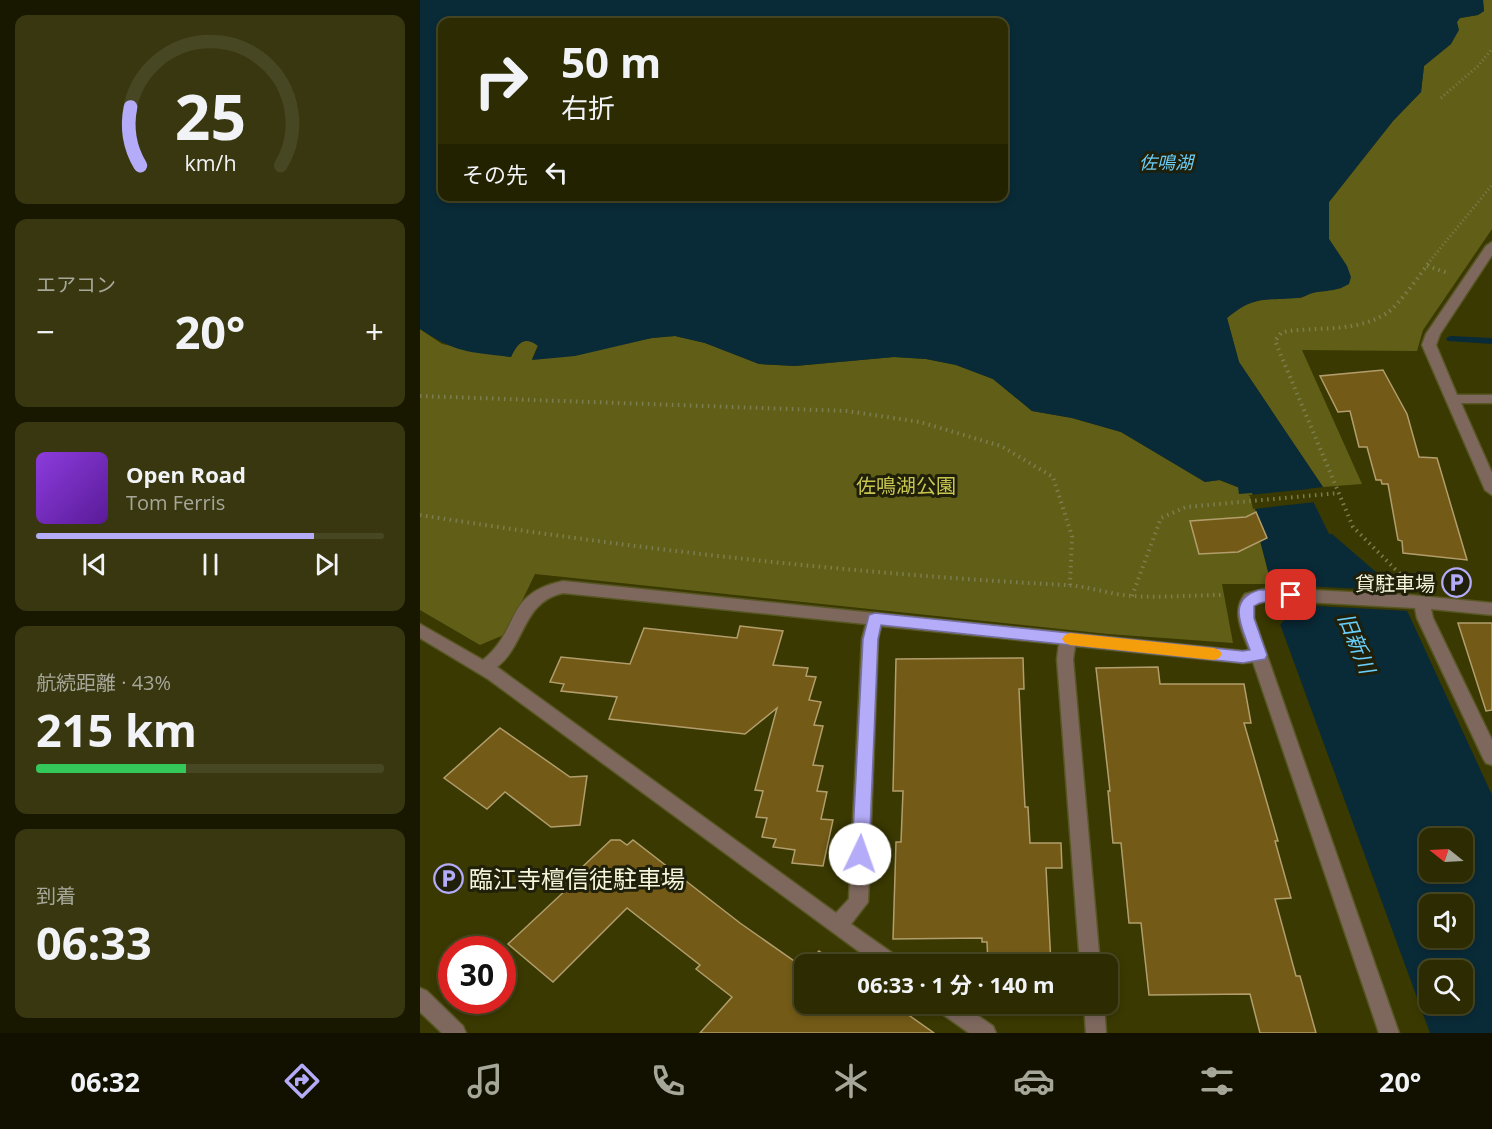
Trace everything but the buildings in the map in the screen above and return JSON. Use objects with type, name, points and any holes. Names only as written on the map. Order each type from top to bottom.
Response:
[{"type":"street","points":[[1492,246],[1430,339],[1430,352],[1492,490]]},
{"type":"street","points":[[1451,399],[1492,399]]},
{"type":"street","points":[[485,668],[504,651],[526,606],[534,596],[556,588],[1243,657],[1259,655]]},
{"type":"street","points":[[1389,1033],[1245,611],[1249,601],[1259,595],[1268,594],[1415,602],[1492,609]]},
{"type":"street","points":[[1415,602],[1425,618],[1492,758]]},
{"type":"street","points":[[838,925],[858,902],[870,639],[875,619]]},
{"type":"street","points":[[420,630],[485,668],[877,954]]},
{"type":"street","points":[[1068,639],[1065,659],[1089,954]]},
{"type":"street","points":[[420,998],[456,1033]]},
{"type":"street","points":[[959,1014],[986,1033]]},
{"type":"street","points":[[1095,1014],[1096,1033]]},
{"type":"path","points":[[1441,98],[1478,66],[1492,49]]},
{"type":"path","points":[[1415,602],[1413,588],[1353,527],[1275,341],[1281,333],[1287,331],[1342,329],[1376,320],[1389,312],[1492,185]]},
{"type":"path","points":[[420,396],[847,411],[920,422],[1001,446],[1053,477],[1072,536],[1070,585]]},
{"type":"path","points":[[1132,596],[1158,525],[1168,513],[1186,507],[1339,493]]},
{"type":"path","points":[[420,515],[578,540],[796,565],[983,581],[1070,585],[1132,596],[1238,595],[1249,601]]},
{"type":"green space","points":[[1483,0],[1492,0],[1492,229],[1423,330],[1417,351],[1302,350],[1362,484],[1323,487],[1239,362],[1227,318],[1244,305],[1268,298],[1301,298],[1311,293],[1342,288],[1347,266],[1329,239],[1329,202],[1393,121],[1421,92],[1424,66],[1451,44],[1456,22],[1460,18],[1478,15],[1484,11]]},
{"type":"green space","name":"佐鳴湖公園","points":[[420,329],[442,344],[511,357],[521,342],[533,342],[538,345],[532,359],[675,336],[705,343],[759,364],[795,366],[894,357],[926,359],[956,365],[993,379],[1032,411],[1072,418],[1121,432],[1205,482],[1219,480],[1252,493],[1258,509],[1255,509],[1267,540],[1260,541],[1269,575],[1265,584],[1222,584],[1233,643],[1108,634],[535,574],[506,634],[480,645],[420,610]]},
{"type":"water","name":"佐鳴湖","points":[[420,0],[1483,0],[1484,11],[1478,15],[1460,18],[1457,22],[1459,30],[1451,44],[1424,66],[1421,92],[1393,121],[1329,202],[1329,239],[1347,266],[1351,277],[1349,284],[1298,298],[1253,302],[1227,318],[1239,362],[1323,487],[1307,489],[1329,534],[1332,534],[1398,591],[1492,795],[1492,1033],[1430,1033],[1423,1014],[1473,1014],[1473,960],[1419,960],[1419,1003],[1266,586],[1269,575],[1260,540],[1267,539],[1255,509],[1257,508],[1252,493],[1239,494],[1238,487],[1220,480],[1205,482],[1121,432],[1072,418],[1032,411],[993,379],[956,365],[926,359],[894,357],[795,366],[759,364],[705,343],[675,336],[652,338],[575,356],[532,360],[538,346],[529,341],[518,345],[511,357],[463,350],[444,343],[420,329]]},
{"type":"pier","points":[[1310,489],[1316,502],[1253,509],[1248,495]]},
{"type":"pier","points":[[1264,584],[1402,591],[1409,611],[1298,605],[1279,626]]},
{"type":"waterway","points":[[1451,339],[1492,341]]},
{"type":"slow traffic","points":[[1070,639],[1214,654]]},
{"type":"place","name":"貸駐車場","points":[[1456,583]]},
{"type":"place","name":"臨江寺檀信徒駐車場","points":[[448,878]]},
{"type":"route","points":[[860,854],[870,639],[875,619],[1243,657],[1259,655],[1246,618],[1246,604],[1251,598],[1259,595],[1291,595]]},
{"type":"water label","name":"旧新川","points":[[1357,643]]}]
